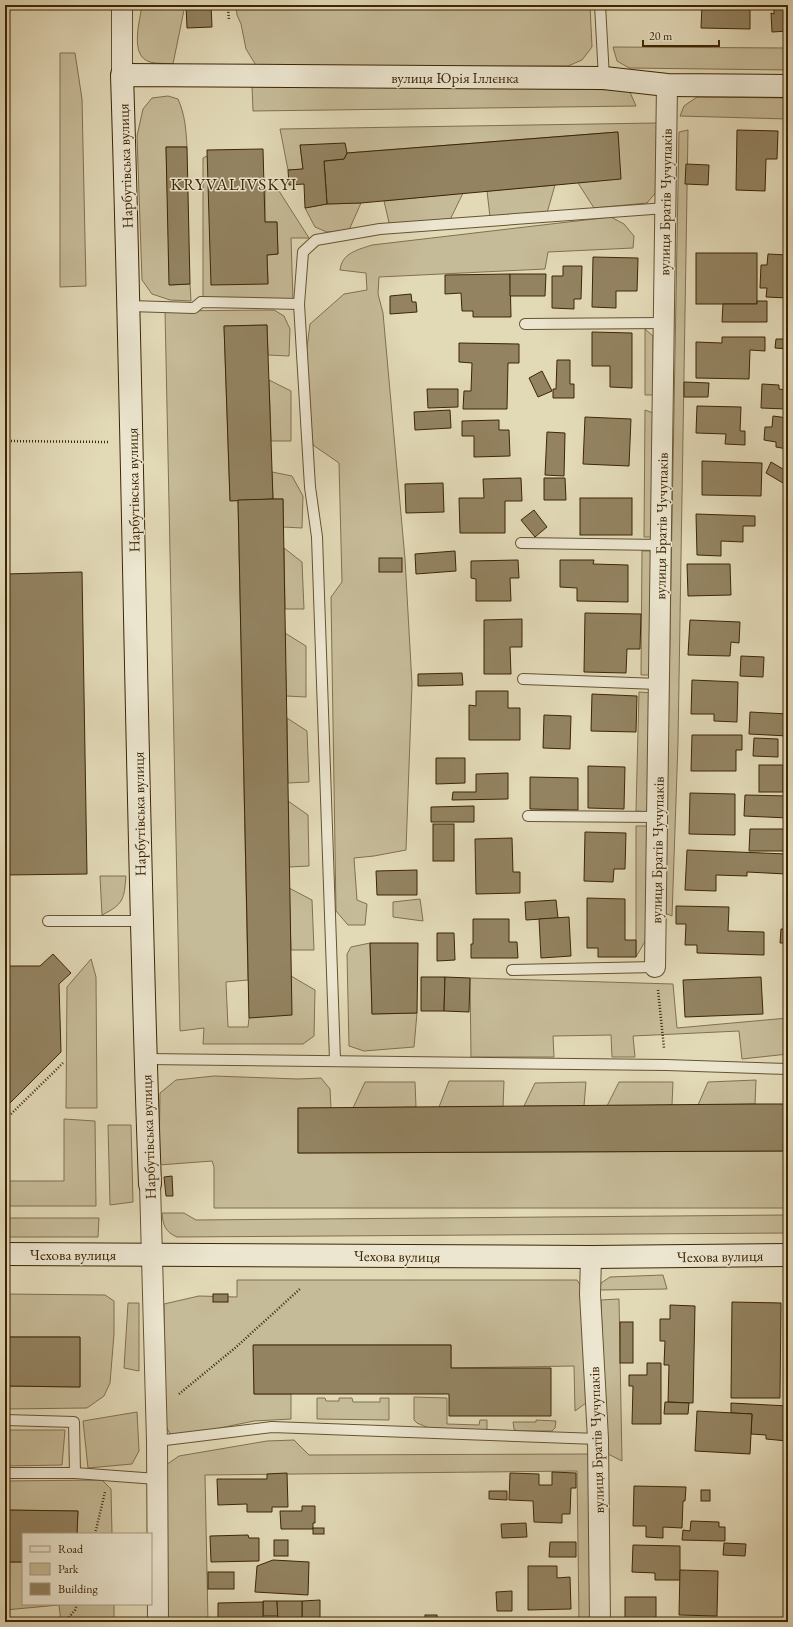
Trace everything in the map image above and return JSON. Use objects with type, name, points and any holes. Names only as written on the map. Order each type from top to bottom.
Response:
[{"type":"street","name":"Нарбутівська вулиця","points":[[122,5],[122,75],[130,306],[141,921],[157,1441],[158,1622]]},
{"type":"street","name":"вулиця Юрія Іллєнка","points":[[122,75],[604,78],[667,85],[788,86]]},
{"type":"street","name":"вулиця Братів Чучупаків","points":[[655,967],[667,85]]},
{"type":"street","name":"Чехова вулиця","points":[[5,1254],[591,1257],[788,1255]]},
{"type":"street","name":"вулиця Братів Чучупаків","points":[[591,1257],[590,1294],[598,1439],[600,1622]]},
{"type":"lane","points":[[600,5],[604,78]]},
{"type":"lane","points":[[335,1060],[316,537],[310,487],[299,304],[303,252],[316,240],[380,229],[666,208]]},
{"type":"lane","points":[[130,306],[194,308],[201,302],[299,304]]},
{"type":"lane","points":[[525,324],[663,323]]},
{"type":"lane","points":[[521,543],[661,545]]},
{"type":"lane","points":[[523,679],[659,684]]},
{"type":"lane","points":[[528,816],[657,818]]},
{"type":"lane","points":[[48,921],[141,921]]},
{"type":"lane","points":[[512,970],[655,967]]},
{"type":"lane","points":[[145,1059],[666,1065],[788,1069]]},
{"type":"lane","points":[[5,1420],[74,1422],[75,1473]]},
{"type":"lane","points":[[157,1441],[272,1427],[598,1439]]},
{"type":"lane","points":[[5,1473],[109,1474],[157,1479]]},
{"type":"path","points":[[228,9],[229,20]]},
{"type":"path","points":[[5,441],[132,441]]},
{"type":"path","points":[[655,967],[666,1065]]},
{"type":"path","points":[[11,1114],[63,1063]]},
{"type":"path","points":[[155,1414],[235,1348],[301,1288]]},
{"type":"path","points":[[95,1533],[109,1474]]},
{"type":"path","points":[[65,1622],[75,1610],[77,1605]]},
{"type":"green space","points":[[142,5],[185,5],[173,64],[150,62],[140,53],[137,37]]},
{"type":"green space","points":[[236,5],[590,5],[592,47],[582,60],[568,66],[257,67],[246,49],[241,24],[237,15]]},
{"type":"green space","points":[[613,47],[788,48],[788,70],[629,68],[617,61]]},
{"type":"green space","points":[[60,53],[75,53],[82,99],[86,286],[60,287]]},
{"type":"green space","points":[[252,85],[629,90],[636,106],[253,111]]},
{"type":"green space","points":[[168,96],[178,99],[185,122],[187,147],[166,147],[170,285],[190,284],[191,301],[170,300],[152,294],[142,280],[137,136],[143,109],[152,98]]},
{"type":"green space","points":[[697,97],[788,98],[788,119],[680,116],[684,106]]},
{"type":"green space","points":[[657,123],[657,191],[647,203],[594,208],[578,183],[618,132],[347,153],[300,145],[303,169],[288,170],[280,129]]},
{"type":"green space","points":[[688,130],[678,742],[672,916],[665,913],[679,132]]},
{"type":"green space","points":[[207,156],[268,283],[267,255],[278,254],[277,222],[265,222],[265,190],[279,191],[309,238],[291,238],[293,300],[203,300],[203,158]]},
{"type":"green space","points":[[555,185],[547,213],[490,217],[487,191]]},
{"type":"green space","points":[[463,193],[449,222],[390,227],[384,201]]},
{"type":"green space","points":[[361,203],[349,230],[327,232],[315,227],[305,208],[327,204]]},
{"type":"green space","points":[[611,217],[624,224],[634,236],[633,248],[548,252],[545,269],[379,277],[378,294],[383,313],[405,559],[412,684],[406,850],[354,858],[357,900],[367,904],[365,925],[348,925],[336,911],[331,597],[342,582],[339,463],[313,445],[305,363],[310,324],[344,294],[367,290],[366,273],[340,270],[341,264],[347,256],[372,245]]},
{"type":"green space","points":[[274,310],[284,316],[290,329],[289,356],[268,355],[267,325],[224,326],[230,500],[238,500],[248,980],[226,982],[228,1027],[248,1027],[249,1018],[291,976],[315,990],[314,1036],[303,1044],[203,1044],[204,1028],[180,1031],[165,311]]},
{"type":"green space","points":[[645,329],[653,336],[653,395],[645,395]]},
{"type":"green space","points":[[269,380],[291,391],[291,441],[271,441]]},
{"type":"green space","points":[[645,410],[656,414],[653,537],[644,537]]},
{"type":"green space","points":[[272,472],[292,476],[303,496],[302,528],[283,527],[283,499],[273,499]]},
{"type":"green space","points":[[284,548],[302,562],[304,609],[285,609]]},
{"type":"green space","points":[[642,551],[652,551],[652,675],[641,675]]},
{"type":"green space","points":[[285,633],[306,646],[306,697],[286,696]]},
{"type":"green space","points":[[639,692],[652,693],[650,812],[636,811]]},
{"type":"green space","points":[[287,718],[307,731],[309,782],[288,783]]},
{"type":"green space","points":[[288,801],[308,815],[309,866],[289,867]]},
{"type":"green space","points":[[636,826],[649,826],[647,938],[636,957]]},
{"type":"green space","points":[[100,876],[126,876],[122,900],[115,908],[102,915]]},
{"type":"green space","points":[[289,888],[312,900],[314,950],[291,950]]},
{"type":"green space","points":[[420,899],[423,921],[393,917],[393,902]]},
{"type":"green space","points":[[370,943],[372,1014],[417,1013],[414,1047],[364,1051],[349,1046],[347,954],[351,947]]},
{"type":"green space","points":[[91,959],[96,977],[97,1108],[66,1108],[67,987]]},
{"type":"green space","points":[[470,978],[673,984],[677,1028],[788,1018],[788,1054],[742,1059],[739,1031],[633,1036],[635,1057],[612,1057],[611,1035],[553,1036],[554,1057],[471,1057]]},
{"type":"green space","points":[[214,1076],[298,1079],[321,1078],[330,1089],[331,1108],[298,1108],[298,1153],[788,1151],[788,1208],[214,1208],[214,1167],[212,1161],[159,1165],[160,1093],[176,1080]]},
{"type":"green space","points":[[756,1080],[755,1104],[698,1105],[708,1082]]},
{"type":"green space","points":[[449,1081],[504,1081],[503,1107],[439,1107]]},
{"type":"green space","points":[[365,1082],[415,1082],[416,1107],[353,1108]]},
{"type":"green space","points":[[586,1082],[584,1106],[524,1106],[535,1083]]},
{"type":"green space","points":[[619,1082],[673,1082],[672,1105],[607,1106]]},
{"type":"green space","points":[[64,1119],[95,1121],[96,1206],[5,1206],[5,1181],[64,1181]]},
{"type":"green space","points":[[108,1125],[131,1125],[133,1202],[110,1205]]},
{"type":"green space","points":[[162,1213],[184,1213],[196,1220],[788,1215],[788,1233],[177,1237],[165,1228]]},
{"type":"green space","points":[[5,1218],[99,1218],[98,1237],[5,1237]]},
{"type":"green space","points":[[663,1275],[667,1289],[600,1290],[601,1283],[610,1277]]},
{"type":"green space","points":[[237,1280],[577,1280],[585,1292],[586,1403],[575,1411],[574,1366],[451,1368],[451,1345],[254,1345],[254,1394],[291,1394],[291,1419],[254,1421],[181,1436],[170,1434],[166,1426],[164,1304],[199,1296],[237,1297]]},
{"type":"green space","points":[[5,1294],[105,1295],[114,1301],[114,1334],[110,1383],[104,1396],[87,1408],[5,1409],[5,1386],[80,1387],[80,1337],[5,1337]]},
{"type":"green space","points":[[619,1299],[622,1461],[606,1453],[601,1300]]},
{"type":"green space","points":[[128,1303],[139,1303],[139,1371],[124,1368]]},
{"type":"green space","points":[[414,1397],[447,1398],[447,1424],[479,1425],[480,1420],[487,1420],[487,1431],[429,1428],[417,1423],[414,1420]]},
{"type":"green space","points":[[317,1398],[325,1398],[326,1401],[339,1401],[339,1398],[352,1398],[353,1402],[380,1402],[380,1398],[389,1398],[389,1420],[317,1419]]},
{"type":"green space","points":[[137,1412],[139,1451],[132,1464],[88,1468],[83,1421]]},
{"type":"green space","points":[[536,1420],[556,1421],[555,1428],[552,1431],[517,1431],[514,1429],[513,1422],[536,1422]]},
{"type":"green space","points":[[5,1430],[65,1430],[62,1465],[5,1466]]},
{"type":"green space","points":[[294,1440],[309,1455],[590,1454],[590,1622],[579,1622],[577,1471],[205,1475],[208,1622],[168,1622],[166,1465],[179,1456],[267,1441]]},
{"type":"green space","points":[[102,1480],[111,1489],[112,1533],[77,1533],[78,1511],[5,1510],[5,1481]]},
{"type":"green space","points":[[5,1562],[22,1562],[22,1605],[59,1605],[5,1610]]},
{"type":"green space","points":[[59,1605],[114,1605],[114,1622],[61,1622]]},
{"type":"building","points":[[186,5],[211,5],[212,27],[187,28]]},
{"type":"building","points":[[702,5],[750,5],[750,29],[701,28]]},
{"type":"building","points":[[774,5],[788,5],[788,31],[772,32],[771,13],[774,14]]},
{"type":"building","points":[[737,130],[778,131],[777,159],[766,159],[765,191],[736,190]]},
{"type":"building","points":[[618,132],[621,179],[361,203],[327,204],[324,161],[344,159],[347,153]]},
{"type":"building","points":[[345,143],[347,153],[344,159],[324,161],[327,204],[305,208],[304,184],[289,185],[288,170],[303,169],[300,145]]},
{"type":"building","points":[[166,147],[187,147],[190,284],[169,285]]},
{"type":"building","points":[[263,149],[265,222],[277,222],[278,254],[267,255],[268,284],[211,285],[207,150]]},
{"type":"building","points":[[686,164],[709,165],[708,185],[685,184]]},
{"type":"building","points":[[785,185],[788,185],[788,235],[784,235]]},
{"type":"building","points":[[696,253],[757,253],[757,304],[696,304]]},
{"type":"building","points":[[768,254],[788,255],[788,298],[766,297],[767,288],[760,288],[761,265],[767,265]]},
{"type":"building","points":[[593,257],[638,258],[637,291],[616,291],[616,308],[592,307]]},
{"type":"building","points":[[563,266],[582,266],[581,299],[574,299],[574,309],[552,308],[552,276],[563,276]]},
{"type":"building","points":[[510,274],[511,317],[473,317],[473,311],[462,311],[461,293],[445,294],[445,275]]},
{"type":"building","points":[[510,274],[546,274],[545,296],[510,296]]},
{"type":"building","points":[[411,294],[412,302],[416,302],[417,312],[390,314],[390,296]]},
{"type":"building","points":[[757,301],[767,301],[767,322],[722,322],[723,304],[757,304]]},
{"type":"building","points":[[267,325],[273,499],[230,501],[224,326]]},
{"type":"building","points":[[592,332],[632,333],[632,388],[610,387],[610,366],[592,366]]},
{"type":"building","points":[[722,337],[765,337],[765,351],[750,350],[749,379],[696,378],[696,342],[722,343]]},
{"type":"building","points":[[776,339],[788,339],[788,349],[775,348]]},
{"type":"building","points":[[459,343],[519,344],[519,363],[508,363],[507,409],[463,409],[464,391],[471,391],[472,363],[459,362]]},
{"type":"building","points":[[557,360],[570,360],[570,384],[574,384],[574,398],[553,398],[553,389],[556,389]]},
{"type":"building","points":[[542,371],[552,391],[538,397],[529,378]]},
{"type":"building","points":[[684,382],[709,383],[708,397],[684,397]]},
{"type":"building","points":[[762,384],[779,385],[779,389],[786,390],[786,409],[761,408]]},
{"type":"building","points":[[427,389],[458,389],[458,407],[428,408]]},
{"type":"building","points":[[697,406],[741,407],[740,431],[745,431],[745,445],[725,444],[726,434],[696,433]]},
{"type":"building","points":[[450,410],[451,428],[415,430],[414,412]]},
{"type":"building","points":[[773,416],[788,418],[787,449],[776,447],[776,442],[764,440],[765,427],[772,427]]},
{"type":"building","points":[[585,417],[631,419],[629,466],[583,464]]},
{"type":"building","points":[[499,420],[499,430],[509,430],[510,456],[474,457],[474,436],[462,436],[462,421]]},
{"type":"building","points":[[547,432],[565,433],[564,476],[545,475]]},
{"type":"building","points":[[702,461],[762,463],[761,496],[702,495]]},
{"type":"building","points":[[771,462],[788,472],[788,486],[766,473]]},
{"type":"building","points":[[521,478],[522,501],[505,501],[505,533],[460,533],[459,498],[484,498],[483,479]]},
{"type":"building","points":[[544,478],[565,478],[566,500],[544,500]]},
{"type":"building","points":[[443,483],[444,512],[406,513],[405,484]]},
{"type":"building","points":[[580,498],[632,498],[632,535],[580,535]]},
{"type":"building","points":[[283,499],[292,1015],[249,1018],[238,500]]},
{"type":"building","points":[[534,510],[547,527],[535,537],[521,520]]},
{"type":"building","points":[[696,514],[755,516],[755,526],[743,526],[743,542],[721,541],[721,556],[697,555]]},
{"type":"building","points":[[455,551],[456,571],[416,574],[415,554]]},
{"type":"building","points":[[379,558],[402,558],[402,572],[379,572]]},
{"type":"building","points":[[518,560],[519,578],[510,578],[511,601],[476,601],[476,579],[471,578],[471,561]]},
{"type":"building","points":[[560,560],[594,560],[593,564],[628,565],[628,602],[577,601],[577,588],[560,587]]},
{"type":"building","points":[[687,564],[730,564],[731,595],[688,596]]},
{"type":"building","points":[[82,572],[87,874],[5,875],[5,574]]},
{"type":"building","points":[[585,613],[641,614],[640,649],[627,649],[626,673],[584,672]]},
{"type":"building","points":[[522,619],[522,647],[510,647],[511,674],[484,674],[484,620]]},
{"type":"building","points":[[690,620],[740,622],[739,643],[731,642],[730,656],[688,655]]},
{"type":"building","points":[[741,656],[764,657],[763,677],[740,676]]},
{"type":"building","points":[[462,673],[463,685],[418,686],[418,674]]},
{"type":"building","points":[[692,680],[738,682],[737,722],[714,721],[714,714],[691,714]]},
{"type":"building","points":[[476,691],[508,691],[508,708],[520,708],[520,740],[469,740],[469,705],[476,706]]},
{"type":"building","points":[[592,694],[637,696],[636,732],[591,731]]},
{"type":"building","points":[[750,712],[788,714],[788,736],[749,734]]},
{"type":"building","points":[[544,715],[571,716],[570,749],[543,748]]},
{"type":"building","points":[[692,735],[742,735],[742,750],[736,750],[736,771],[691,771]]},
{"type":"building","points":[[754,738],[778,739],[778,757],[753,756]]},
{"type":"building","points":[[436,758],[465,758],[465,783],[436,784]]},
{"type":"building","points":[[759,765],[783,765],[783,792],[759,792]]},
{"type":"building","points":[[588,766],[625,767],[624,809],[588,808]]},
{"type":"building","points":[[508,773],[508,799],[452,800],[453,792],[476,792],[476,774]]},
{"type":"building","points":[[530,777],[578,778],[578,810],[530,809]]},
{"type":"building","points":[[690,793],[735,794],[735,835],[689,834]]},
{"type":"building","points":[[745,795],[788,796],[788,818],[744,816]]},
{"type":"building","points":[[474,806],[474,822],[431,822],[431,807]]},
{"type":"building","points":[[433,824],[454,824],[454,861],[433,861]]},
{"type":"building","points":[[750,829],[787,829],[787,851],[749,851]]},
{"type":"building","points":[[585,832],[626,833],[625,869],[614,869],[613,882],[584,881]]},
{"type":"building","points":[[512,838],[513,872],[520,872],[520,893],[476,894],[475,839]]},
{"type":"building","points":[[687,850],[787,854],[786,874],[747,872],[747,876],[716,875],[716,891],[685,890]]},
{"type":"building","points":[[417,870],[417,895],[377,895],[376,871]]},
{"type":"building","points":[[587,898],[625,899],[625,940],[636,940],[636,957],[598,957],[598,948],[587,948]]},
{"type":"building","points":[[556,900],[558,918],[526,920],[525,902]]},
{"type":"building","points":[[676,906],[729,907],[728,931],[764,932],[764,955],[697,953],[697,945],[685,945],[686,924],[676,924]]},
{"type":"building","points":[[569,917],[571,956],[541,958],[539,919]]},
{"type":"building","points":[[473,919],[509,919],[509,942],[517,942],[518,958],[471,958],[471,944],[473,944]]},
{"type":"building","points":[[781,929],[788,929],[788,943],[780,943]]},
{"type":"building","points":[[437,933],[454,933],[455,960],[437,961]]},
{"type":"building","points":[[370,943],[418,943],[417,1013],[372,1014]]},
{"type":"building","points":[[53,954],[71,973],[59,984],[61,1052],[5,1108],[5,966],[40,966]]},
{"type":"building","points":[[421,977],[445,977],[444,1011],[421,1011]]},
{"type":"building","points":[[445,977],[470,978],[469,1012],[444,1011]]},
{"type":"building","points":[[761,977],[763,1014],[685,1017],[683,980]]},
{"type":"building","points":[[788,1104],[788,1151],[298,1153],[298,1108]]},
{"type":"building","points":[[172,1176],[173,1196],[166,1196],[164,1177]]},
{"type":"building","points":[[213,1294],[228,1294],[228,1302],[213,1302]]},
{"type":"building","points":[[732,1302],[781,1303],[780,1398],[731,1398]]},
{"type":"building","points":[[670,1305],[695,1306],[693,1403],[668,1402],[669,1365],[664,1365],[665,1341],[660,1341],[660,1319],[670,1319]]},
{"type":"building","points":[[620,1322],[633,1322],[633,1363],[620,1363]]},
{"type":"building","points":[[5,1337],[80,1337],[80,1387],[5,1386]]},
{"type":"building","points":[[253,1345],[451,1345],[451,1368],[551,1368],[551,1416],[449,1416],[449,1394],[254,1394]]},
{"type":"building","points":[[647,1363],[661,1363],[661,1424],[632,1424],[633,1386],[629,1386],[629,1375],[647,1375]]},
{"type":"building","points":[[665,1402],[689,1403],[688,1414],[664,1414]]},
{"type":"building","points":[[731,1403],[788,1406],[787,1441],[766,1439],[766,1435],[751,1434],[752,1414],[731,1413]]},
{"type":"building","points":[[697,1411],[752,1414],[750,1454],[695,1451]]},
{"type":"building","points":[[552,1472],[576,1473],[576,1488],[571,1488],[570,1514],[562,1514],[562,1523],[534,1522],[533,1501],[509,1500],[510,1473],[539,1474],[539,1485],[552,1485]]},
{"type":"building","points":[[287,1473],[288,1507],[272,1507],[272,1512],[247,1512],[247,1504],[218,1505],[217,1479],[267,1479],[267,1474]]},
{"type":"building","points":[[634,1486],[686,1487],[685,1501],[683,1501],[682,1528],[663,1527],[663,1538],[646,1537],[646,1526],[633,1526]]},
{"type":"building","points":[[701,1490],[710,1490],[710,1501],[701,1501]]},
{"type":"building","points":[[489,1491],[507,1491],[507,1500],[489,1499]]},
{"type":"building","points":[[302,1506],[315,1506],[315,1523],[313,1523],[313,1529],[281,1529],[280,1511],[302,1511]]},
{"type":"building","points":[[5,1510],[78,1511],[77,1533],[22,1533],[22,1562],[5,1562]]},
{"type":"building","points":[[691,1521],[719,1522],[719,1527],[725,1527],[725,1541],[682,1540],[683,1530],[690,1531]]},
{"type":"building","points":[[526,1523],[527,1537],[502,1538],[501,1524]]},
{"type":"building","points":[[313,1528],[324,1528],[324,1534],[313,1534]]},
{"type":"building","points":[[248,1535],[249,1538],[259,1538],[259,1561],[211,1562],[210,1536]]},
{"type":"building","points":[[274,1540],[288,1540],[288,1556],[274,1556]]},
{"type":"building","points":[[550,1542],[576,1542],[576,1557],[549,1557]]},
{"type":"building","points":[[724,1543],[746,1544],[745,1556],[723,1555]]},
{"type":"building","points":[[633,1545],[680,1546],[680,1580],[655,1580],[655,1573],[632,1572]]},
{"type":"building","points":[[273,1560],[309,1562],[308,1595],[255,1592],[257,1566]]},
{"type":"building","points":[[528,1566],[557,1566],[557,1578],[570,1577],[571,1609],[528,1610]]},
{"type":"building","points":[[680,1570],[718,1571],[717,1616],[679,1615]]},
{"type":"building","points":[[208,1572],[234,1572],[234,1589],[208,1589]]},
{"type":"building","points":[[512,1591],[512,1611],[497,1611],[496,1592]]},
{"type":"building","points":[[625,1597],[656,1597],[656,1619],[625,1619]]},
{"type":"building","points":[[320,1600],[320,1622],[302,1622],[302,1601]]},
{"type":"building","points":[[263,1601],[277,1601],[278,1616],[263,1616]]},
{"type":"building","points":[[277,1601],[302,1601],[302,1621],[278,1622]]},
{"type":"building","points":[[263,1602],[263,1622],[218,1622],[218,1603]]},
{"type":"building","points":[[425,1615],[437,1615],[437,1622],[425,1622]]},
{"type":"building","points":[[625,1619],[656,1619],[656,1622],[625,1622]]},
{"type":"district","name":"KRYVALIVSKYI","points":[[234,184]]}]
